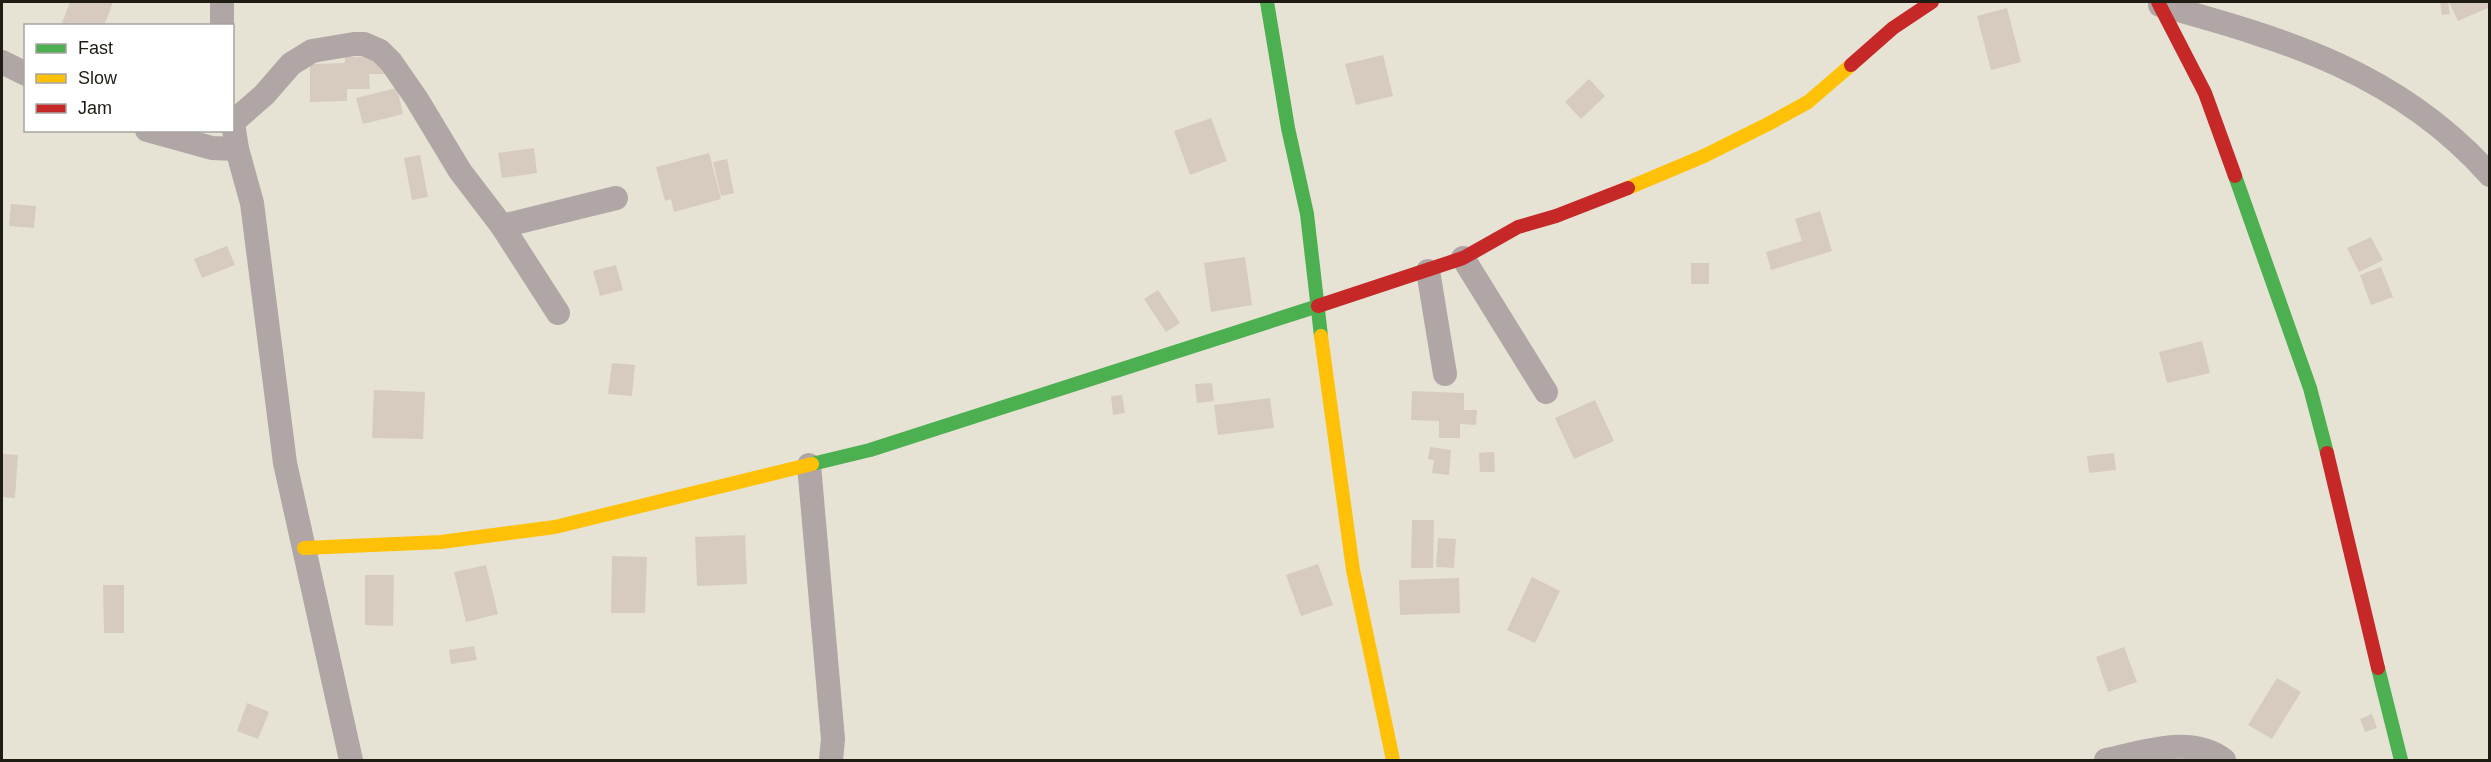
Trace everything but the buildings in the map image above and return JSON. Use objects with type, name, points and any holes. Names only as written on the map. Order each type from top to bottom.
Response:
[{"type":"street","points":[[222,2],[222,24]]},
{"type":"street","points":[[1267,2],[1288,128],[1307,214],[1353,570],[1393,760]]},
{"type":"street","points":[[304,548],[441,542],[555,527],[809,465],[925,435],[1317,305],[1428,271],[1462,258],[1518,228],[1556,216],[1704,156],[1770,123],[1808,102],[1832,84],[1893,28],[1932,2]]},
{"type":"street","points":[[2159,3],[2263,33],[2324,56],[2409,104],[2486,164]]},
{"type":"street","points":[[2159,3],[2205,93],[2310,388],[2344,517],[2367,628],[2401,760]]},
{"type":"street","points":[[234,121],[264,95],[291,64],[312,51],[364,44],[380,51],[391,62],[460,171],[502,226],[558,313]]},
{"type":"street","points":[[2,62],[24,73]]},
{"type":"street","points":[[234,129],[237,149],[252,203],[285,463],[351,760]]},
{"type":"street","points":[[154,132],[212,148],[237,149]]},
{"type":"street","points":[[502,226],[616,198]]},
{"type":"street","points":[[1462,258],[1546,392]]},
{"type":"street","points":[[1428,271],[1444,374]]},
{"type":"street","points":[[809,465],[833,739],[831,760]]},
{"type":"street","points":[[2106,760],[2165,746],[2204,750],[2224,760]]},
{"type":"traffic: fast","points":[[1267,2],[1288,128],[1307,214],[1321,336]]},
{"type":"traffic: fast","points":[[2235,176],[2310,388],[2327,453]]},
{"type":"traffic: fast","points":[[812,464],[870,450],[1318,306]]},
{"type":"traffic: fast","points":[[2378,668],[2401,760]]},
{"type":"traffic: slow","points":[[1628,188],[1704,156],[1770,123],[1808,102],[1851,65]]},
{"type":"traffic: slow","points":[[1321,336],[1353,570],[1393,760]]},
{"type":"traffic: slow","points":[[304,548],[441,542],[555,527],[812,464]]},
{"type":"traffic: jam","points":[[1851,65],[1893,28],[1932,2]]},
{"type":"traffic: jam","points":[[2158,2],[2205,93],[2235,176]]},
{"type":"traffic: jam","points":[[1318,306],[1463,258],[1518,227],[1556,216],[1628,188]]},
{"type":"traffic: jam","points":[[2327,453],[2378,668]]}]
